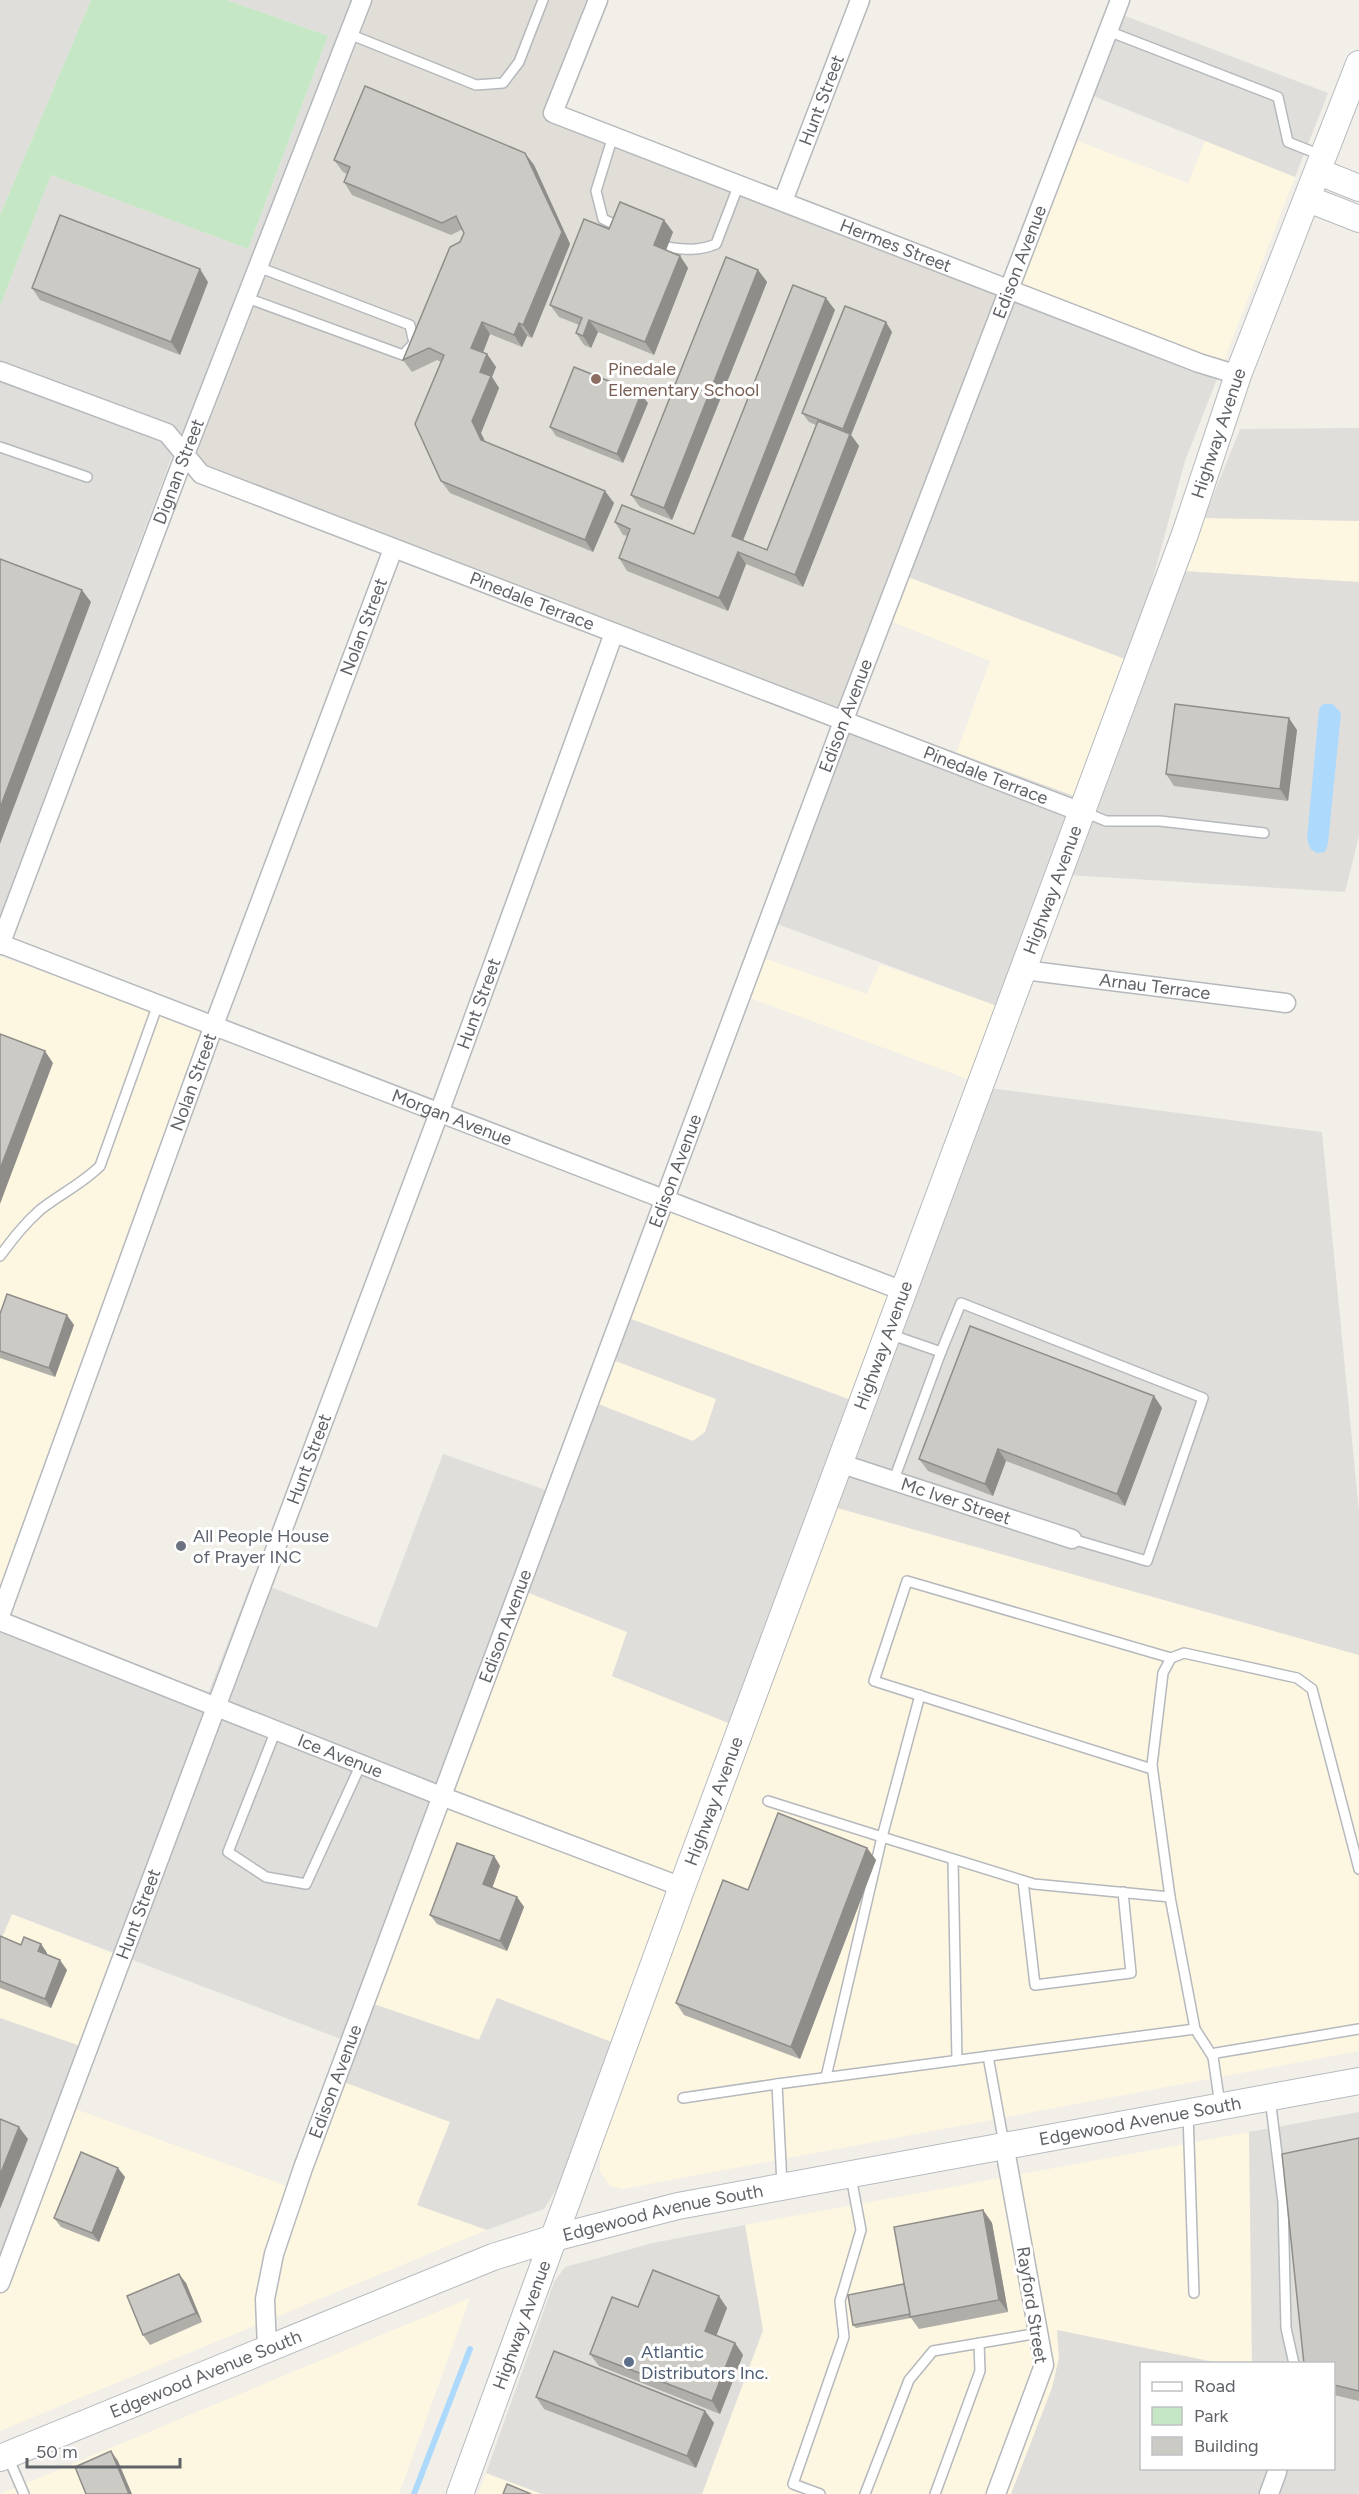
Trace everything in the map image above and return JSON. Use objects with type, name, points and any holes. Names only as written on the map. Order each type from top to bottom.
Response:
[{"type":"street","name":"Dignan Street","points":[[0,944],[362,0]]},
{"type":"street","name":"Hermes Street","points":[[598,0],[554,113],[1199,363],[1238,375]]},
{"type":"street","name":"Hunt Street","points":[[783,201],[860,0]]},
{"type":"street","name":"Edison Avenue","points":[[267,2349],[265,2299],[273,2254],[664,1198],[844,720],[1120,0]]},
{"type":"street","name":"Highway Avenue","points":[[460,2494],[838,1463],[1185,534],[1238,375],[1359,64]]},
{"type":"street","points":[[1322,164],[1359,189]]},
{"type":"street","points":[[1308,199],[1359,219]]},
{"type":"street","name":"Pinedale Terrace","points":[[0,371],[167,433],[201,474],[1081,812]]},
{"type":"street","name":"Nolan Street","points":[[0,1616],[214,1025],[393,549]]},
{"type":"street","name":"Hunt Street","points":[[0,2283],[439,1113],[614,633]]},
{"type":"street","name":"Morgan Avenue","points":[[0,944],[903,1291]]},
{"type":"street","name":"Arnau Terrace","points":[[1024,970],[1286,1003]]},
{"type":"street","name":"Mc Iver Street","points":[[838,1463],[1072,1539]]},
{"type":"street","name":"Ice Avenue","points":[[0,1621],[441,1796],[682,1887]]},
{"type":"street","name":"Edgewood Avenue South","points":[[4,2457],[493,2257],[554,2238],[678,2206],[1004,2144],[1359,2081]]},
{"type":"street","name":"Rayford Street","points":[[996,2494],[1044,2365],[1004,2144]]},
{"type":"street","points":[[1269,2494],[1278,2470]]},
{"type":"lane","points":[[349,34],[476,85],[503,83],[519,62],[543,0]]},
{"type":"lane","points":[[1108,31],[1278,97],[1288,142],[1322,164]]},
{"type":"lane","points":[[613,136],[596,191],[603,219],[623,228]]},
{"type":"lane","points":[[667,247],[696,250],[716,244],[739,184]]},
{"type":"lane","points":[[247,298],[403,355],[414,343],[410,325],[258,267]]},
{"type":"lane","points":[[0,447],[87,477]]},
{"type":"lane","points":[[1081,812],[1106,821],[1160,821],[1264,833]]},
{"type":"lane","points":[[0,1256],[16,1234],[40,1210],[86,1180],[100,1166],[158,1004]]},
{"type":"lane","points":[[893,1482],[961,1303],[1203,1398],[1147,1561],[1072,1539]]},
{"type":"lane","points":[[887,1333],[942,1352]]},
{"type":"lane","points":[[1152,1769],[874,1681],[907,1581],[1171,1658],[1184,1653],[1298,1678],[1312,1689],[1359,1869]]},
{"type":"lane","points":[[1171,1658],[1163,1673],[1152,1769],[1170,1897],[1195,2029],[1213,2057],[1220,2107]]},
{"type":"lane","points":[[826,2077],[882,1837],[920,1695]]},
{"type":"lane","points":[[276,1730],[228,1852],[266,1877],[306,1884],[361,1764]]},
{"type":"lane","points":[[768,1801],[1023,1881],[1170,1897]]},
{"type":"lane","points":[[953,1860],[957,2060]]},
{"type":"lane","points":[[1023,1881],[1035,1985],[1131,1973],[1123,1892]]},
{"type":"lane","points":[[683,2098],[1195,2029]]},
{"type":"lane","points":[[1213,2057],[1216,2053],[1359,2030]]},
{"type":"lane","points":[[988,2056],[1004,2144]]},
{"type":"lane","points":[[777,2084],[783,2187]]},
{"type":"lane","points":[[1270,2098],[1283,2202],[1286,2328],[1294,2362]]},
{"type":"lane","points":[[1188,2113],[1194,2293]]},
{"type":"lane","points":[[820,2494],[793,2484],[844,2337],[840,2301],[861,2230],[850,2175]]},
{"type":"lane","points":[[865,2494],[909,2380],[933,2351],[1039,2333]]},
{"type":"lane","points":[[935,2494],[980,2371],[979,2343]]},
{"type":"lane","points":[[4,2457],[24,2494]]},
{"type":"shaded area","points":[[0,0],[91,0],[0,215]]},
{"type":"shaded area","points":[[227,0],[374,0],[194,463],[172,456],[0,916],[0,306],[51,175],[248,249],[328,36]]},
{"type":"shaded area","name":"Pinedale Elementary School","points":[[374,0],[589,0],[543,118],[996,295],[839,709],[194,463]]},
{"type":"shaded area","points":[[1107,9],[1328,93],[1295,177],[1076,89]]},
{"type":"shaded area","points":[[1059,134],[1188,183],[1205,141],[1295,177],[1217,379],[997,295]]},
{"type":"shaded area","points":[[996,295],[1217,379],[1185,461],[1148,596],[1125,659],[892,571]]},
{"type":"shaded area","points":[[1359,428],[1359,521],[1204,518],[1240,429]]},
{"type":"shaded area","points":[[1204,518],[1359,521],[1359,582],[1182,571]]},
{"type":"shaded area","points":[[892,571],[1125,659],[1074,796],[956,754],[990,661],[875,615]]},
{"type":"shaded area","points":[[1182,571],[1359,582],[1359,836],[1345,892],[1068,875]]},
{"type":"shaded area","points":[[839,709],[1074,796],[997,1006],[761,918]]},
{"type":"shaded area","points":[[749,953],[867,994],[880,964],[997,1006],[970,1080],[734,992]]},
{"type":"shaded area","points":[[0,956],[201,1030],[0,1589]]},
{"type":"shaded area","points":[[989,1088],[1322,1132],[1359,1512],[1359,1655],[834,1507]]},
{"type":"shaded area","points":[[653,1206],[890,1297],[851,1400],[612,1312]]},
{"type":"shaded area","points":[[612,1312],[851,1400],[731,1724],[612,1676],[627,1632],[511,1586],[356,1998],[479,2040],[497,1998],[614,2043],[559,2185],[544,2209],[487,2230],[417,2205],[450,2122],[328,2076],[341,2039],[12,1914],[0,1942],[0,1612],[208,1694],[252,1580],[377,1628],[443,1454],[546,1490],[580,1397],[693,1441],[705,1432],[716,1399],[597,1354]]},
{"type":"shaded area","points":[[597,1354],[717,1399],[705,1432],[693,1441],[580,1397]]},
{"type":"shaded area","points":[[834,1507],[1359,1655],[1359,2051],[623,2189],[610,2186],[600,2171],[600,2146]]},
{"type":"shaded area","points":[[511,1585],[627,1632],[612,1676],[731,1724],[614,2043],[497,1998],[479,2040],[355,1998]]},
{"type":"shaded area","points":[[12,1914],[119,1956],[83,2047],[0,2018],[0,1942]]},
{"type":"shaded area","points":[[0,2018],[83,2047],[0,2266]]},
{"type":"shaded area","points":[[328,2076],[450,2122],[417,2205],[487,2230],[0,2431],[0,2266],[62,2104],[287,2186]]},
{"type":"shaded area","points":[[1359,2112],[1359,2494],[1011,2494],[1052,2388],[1059,2358],[1057,2330],[1214,2362],[1140,2362],[1140,2470],[1335,2470],[1335,2362],[1252,2362],[1249,2132]]},
{"type":"shaded area","points":[[1249,2132],[1252,2362],[1214,2362],[1057,2330],[1059,2358],[1052,2388],[1011,2494],[702,2494],[763,2330],[745,2225]]},
{"type":"shaded area","points":[[745,2225],[763,2330],[702,2494],[542,2494],[486,2473],[554,2282],[565,2267],[653,2243]]},
{"type":"shaded area","points":[[470,2298],[399,2494],[0,2494]]},
{"type":"shaded area","points":[[486,2473],[542,2494],[478,2494]]},
{"type":"green space","points":[[91,0],[227,0],[328,36],[248,249],[51,175],[0,306],[0,215]]},
{"type":"water","points":[[1323,704],[1333,704],[1341,713],[1328,843],[1325,852],[1316,853],[1310,848],[1307,839],[1319,709]]},
{"type":"building","points":[[365,86],[525,153],[562,232],[523,325],[519,323],[514,335],[482,322],[471,348],[487,354],[480,372],[491,376],[472,421],[481,440],[605,491],[585,540],[441,481],[415,424],[444,355],[429,348],[403,360],[450,247],[460,242],[464,233],[456,216],[442,223],[344,182],[350,167],[334,160]]},
{"type":"building","points":[[620,202],[664,220],[654,245],[680,256],[645,342],[589,320],[583,336],[576,333],[582,318],[550,305],[584,219],[609,229]]},
{"type":"building","points":[[60,215],[200,269],[171,342],[32,288]]},
{"type":"building","points":[[726,257],[758,270],[664,508],[631,495]]},
{"type":"building","points":[[793,285],[826,298],[732,536],[767,550],[818,421],[850,434],[795,575],[738,552],[719,598],[619,558],[630,529],[615,522],[622,505],[694,534]]},
{"type":"building","points":[[845,306],[886,322],[843,429],[802,413]]},
{"type":"building","points":[[574,367],[641,394],[617,454],[550,427]]},
{"type":"building","points":[[0,559],[82,590],[0,808]]},
{"type":"building","points":[[1175,704],[1289,718],[1280,789],[1166,774]]},
{"type":"building","points":[[0,1034],[45,1051],[0,1169]]},
{"type":"building","points":[[7,1294],[67,1315],[49,1368],[0,1351],[0,1314]]},
{"type":"building","points":[[970,1326],[1154,1396],[1117,1494],[998,1449],[985,1484],[919,1459]]},
{"type":"building","points":[[778,1813],[867,1848],[791,2047],[676,2003],[723,1880],[748,1890]]},
{"type":"building","points":[[457,1843],[494,1856],[483,1884],[517,1897],[500,1941],[430,1915]]},
{"type":"building","points":[[0,1936],[21,1945],[24,1937],[41,1944],[38,1951],[60,1960],[45,1999],[0,1981]]},
{"type":"building","points":[[0,2119],[19,2127],[0,2175]]},
{"type":"building","points":[[1359,2138],[1359,2391],[1335,2385],[1335,2362],[1304,2362],[1282,2154]]},
{"type":"building","points":[[81,2152],[118,2168],[92,2233],[54,2218]]},
{"type":"building","points":[[983,2210],[999,2300],[910,2317],[894,2227]]},
{"type":"building","points":[[653,2270],[719,2296],[705,2331],[735,2343],[712,2401],[590,2354],[612,2297],[638,2307]]},
{"type":"building","points":[[179,2274],[196,2313],[143,2335],[127,2296]]},
{"type":"building","points":[[904,2284],[910,2314],[853,2325],[848,2295]]},
{"type":"building","points":[[554,2351],[705,2411],[687,2456],[536,2397]]},
{"type":"building","points":[[111,2451],[129,2494],[86,2494],[75,2467]]},
{"type":"building","points":[[507,2484],[531,2494],[503,2494]]},
{"type":"waterway","points":[[414,2494],[470,2349]]},
{"type":"place","name":"Pinedale Elementary School","points":[[596,379]]},
{"type":"place","name":"All People House of Prayer INC","points":[[181,1546]]},
{"type":"place","name":"Atlantic Distributors Inc.","points":[[629,2362]]}]
